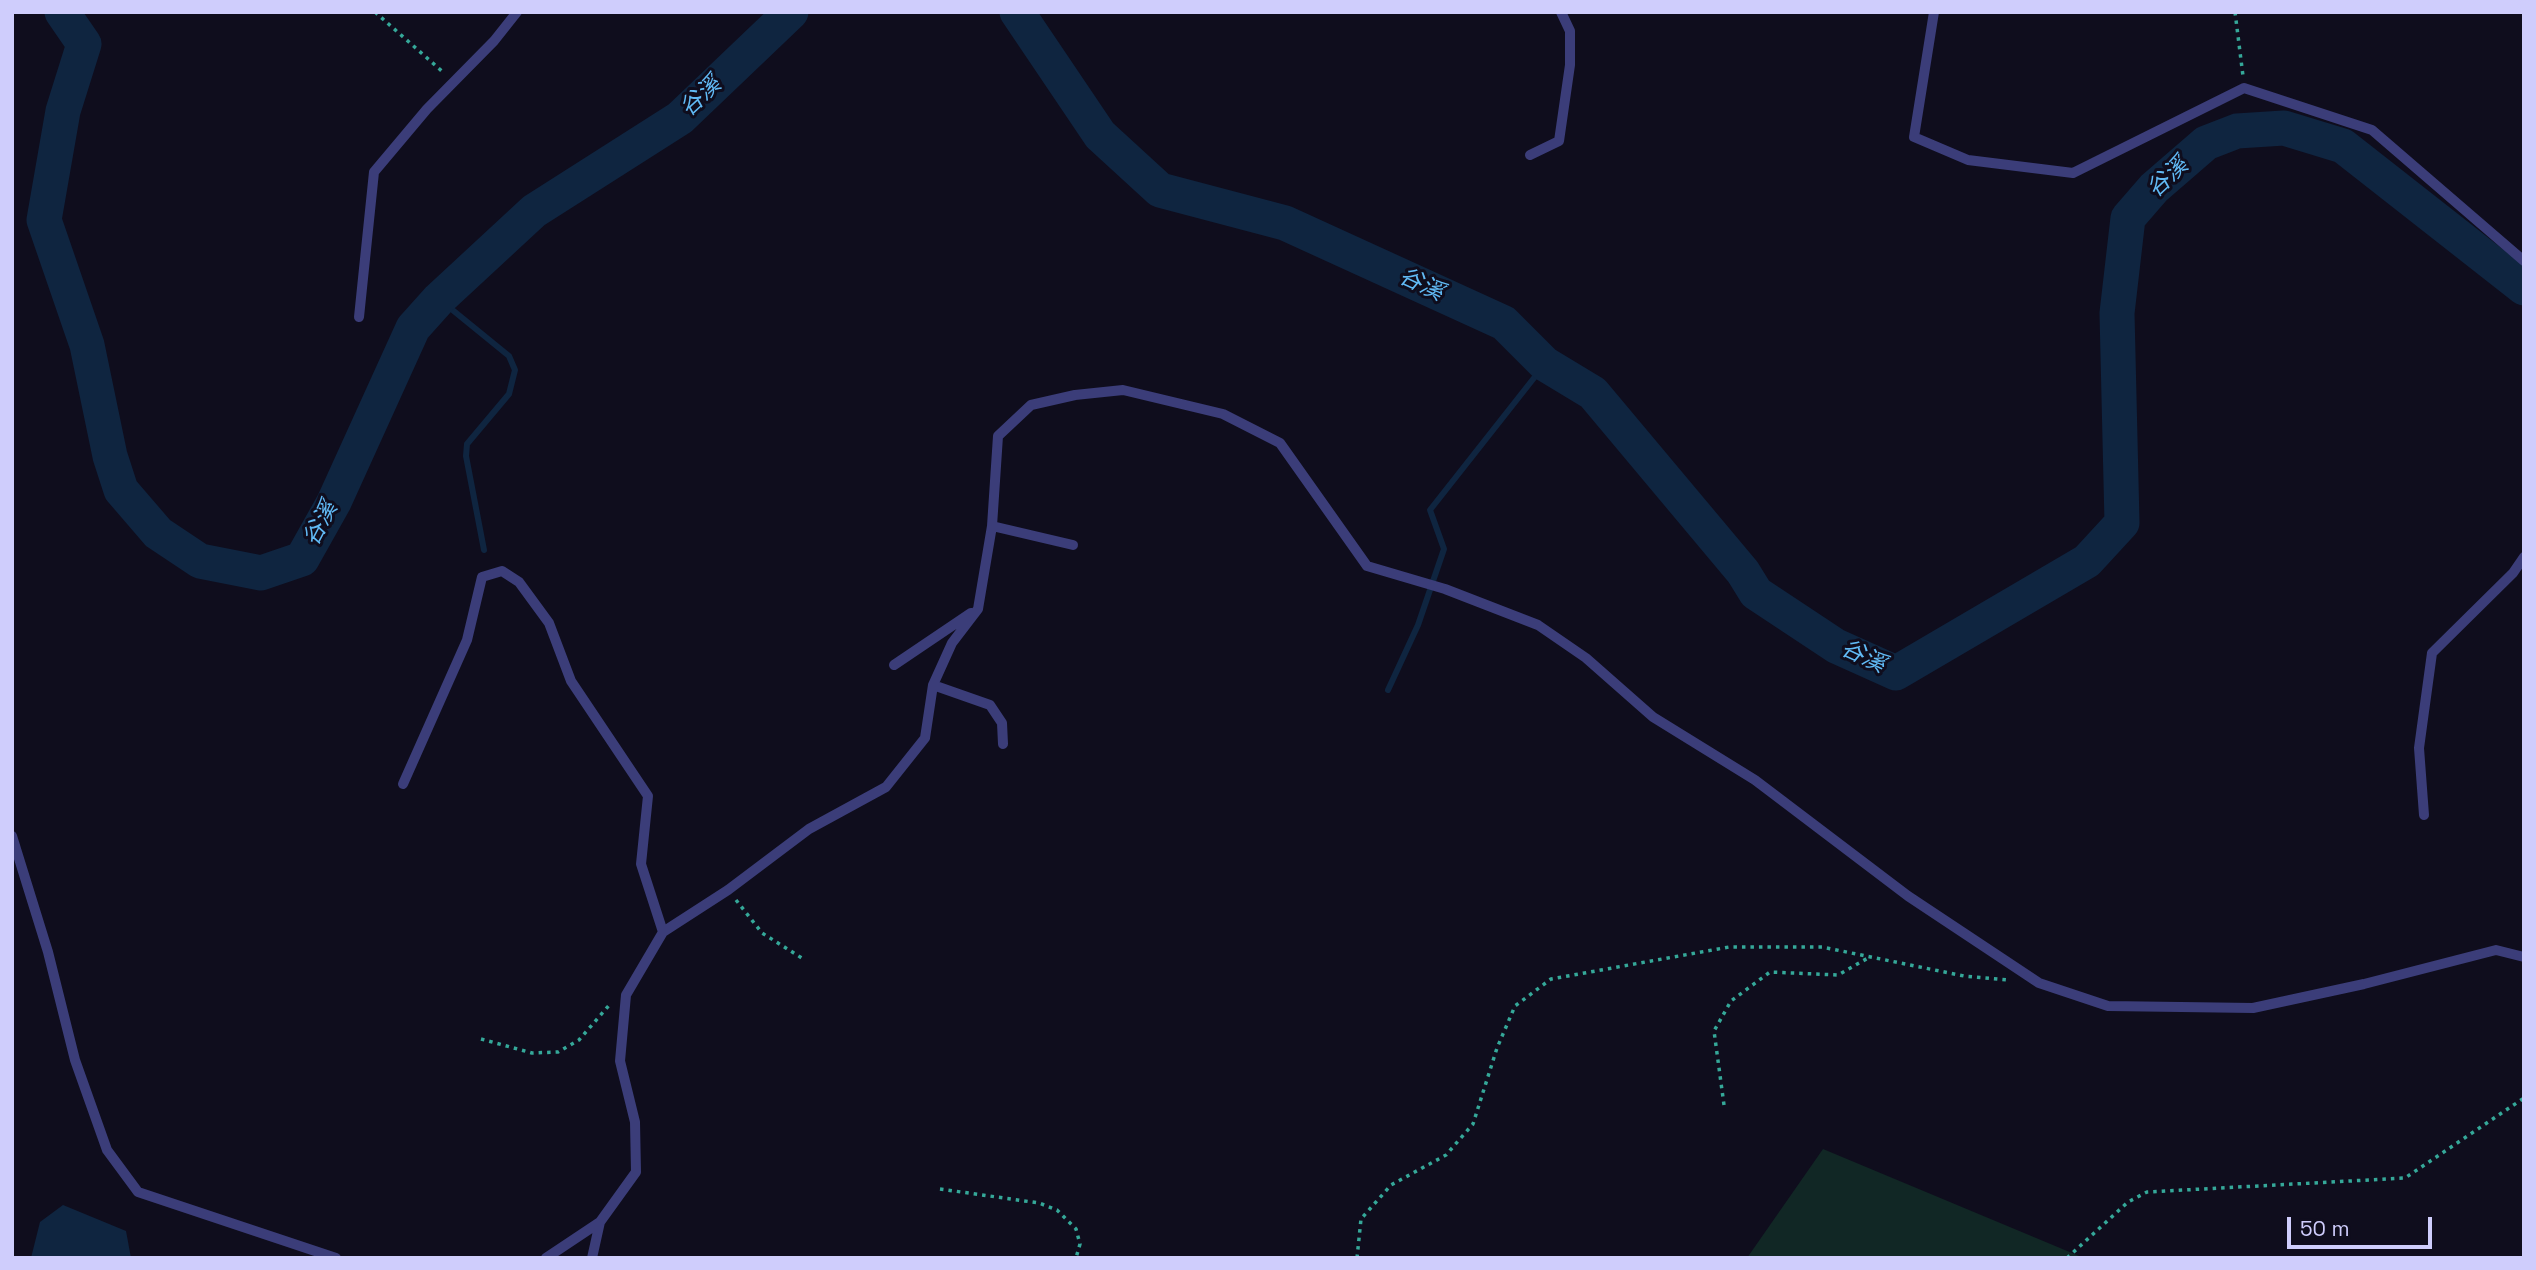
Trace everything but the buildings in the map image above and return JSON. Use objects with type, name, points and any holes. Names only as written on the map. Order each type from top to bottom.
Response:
[{"type":"lane","points":[[359,317],[374,172],[494,41],[517,12]]},
{"type":"lane","points":[[1530,155],[1559,141],[1570,65],[1570,31],[1561,12]]},
{"type":"lane","points":[[1934,12],[1914,137],[1968,160],[2073,173],[2244,88],[2372,130],[2524,261]]},
{"type":"lane","points":[[546,1258],[600,1222],[636,1172],[635,1122],[620,1061],[626,995],[663,932],[728,890],[809,829],[886,788],[925,738],[933,685],[952,643],[978,609],[992,526],[998,436],[1031,405],[1075,395],[1123,390],[1223,414],[1280,443],[1367,566],[1446,589],[1538,625],[1586,659],[1653,718],[1755,780],[1908,896],[2039,983],[2108,1006],[2253,1008],[2364,984],[2496,950],[2524,957]]},
{"type":"lane","points":[[992,526],[1073,545]]},
{"type":"lane","points":[[2424,815],[2419,748],[2432,653],[2513,573],[2524,557]]},
{"type":"lane","points":[[403,784],[467,640],[482,577],[502,570],[519,582],[549,623],[571,681],[648,796],[641,864],[663,932]]},
{"type":"lane","points":[[894,665],[978,609]]},
{"type":"lane","points":[[933,685],[990,705],[1002,723],[1003,744]]},
{"type":"lane","points":[[12,836],[48,952],[75,1060],[107,1150],[138,1192],[336,1258]]},
{"type":"lane","points":[[592,1258],[600,1222]]},
{"type":"path","points":[[375,12],[454,82]]},
{"type":"path","points":[[2235,12],[2244,88]]},
{"type":"path","points":[[728,890],[762,933],[805,960]]},
{"type":"path","points":[[1357,1258],[1361,1219],[1391,1185],[1446,1155],[1473,1124],[1497,1048],[1515,1006],[1551,979],[1729,947],[1822,947],[1964,976],[2039,983]]},
{"type":"path","points":[[1724,1105],[1714,1031],[1731,1001],[1770,972],[1838,975],[1870,957]]},
{"type":"path","points":[[481,1039],[532,1053],[558,1052],[579,1040],[616,997]]},
{"type":"path","points":[[2067,1258],[2128,1202],[2147,1192],[2405,1178],[2524,1098]]},
{"type":"path","points":[[940,1189],[1039,1203],[1057,1210],[1076,1229],[1080,1244],[1076,1258]]},
{"type":"green space","points":[[1823,1149],[2084,1258],[1747,1258]]},
{"type":"water","points":[[63,1205],[126,1231],[131,1258],[31,1258],[40,1222]]},
{"type":"waterway","name":"谷溪","points":[[62,12],[84,44],[63,111],[44,220],[87,345],[110,456],[121,490],[158,533],[200,561],[261,573],[302,559],[334,502],[413,328],[439,299],[534,211],[680,118],[791,12]]},
{"type":"waterway","name":"谷溪","points":[[1017,12],[1100,135],[1160,190],[1285,223],[1504,323],[1545,364],[1593,393],[1743,572],[1756,593],[1836,646],[1896,673],[2087,561],[2122,523],[2117,313],[2128,218],[2154,188],[2206,143],[2237,131],[2284,128],[2343,146],[2524,288]]},
{"type":"waterway","points":[[439,299],[509,356],[515,370],[509,394],[467,444],[466,456],[484,550]]},
{"type":"waterway","points":[[1388,690],[1418,625],[1444,549],[1430,510],[1545,364]]}]
